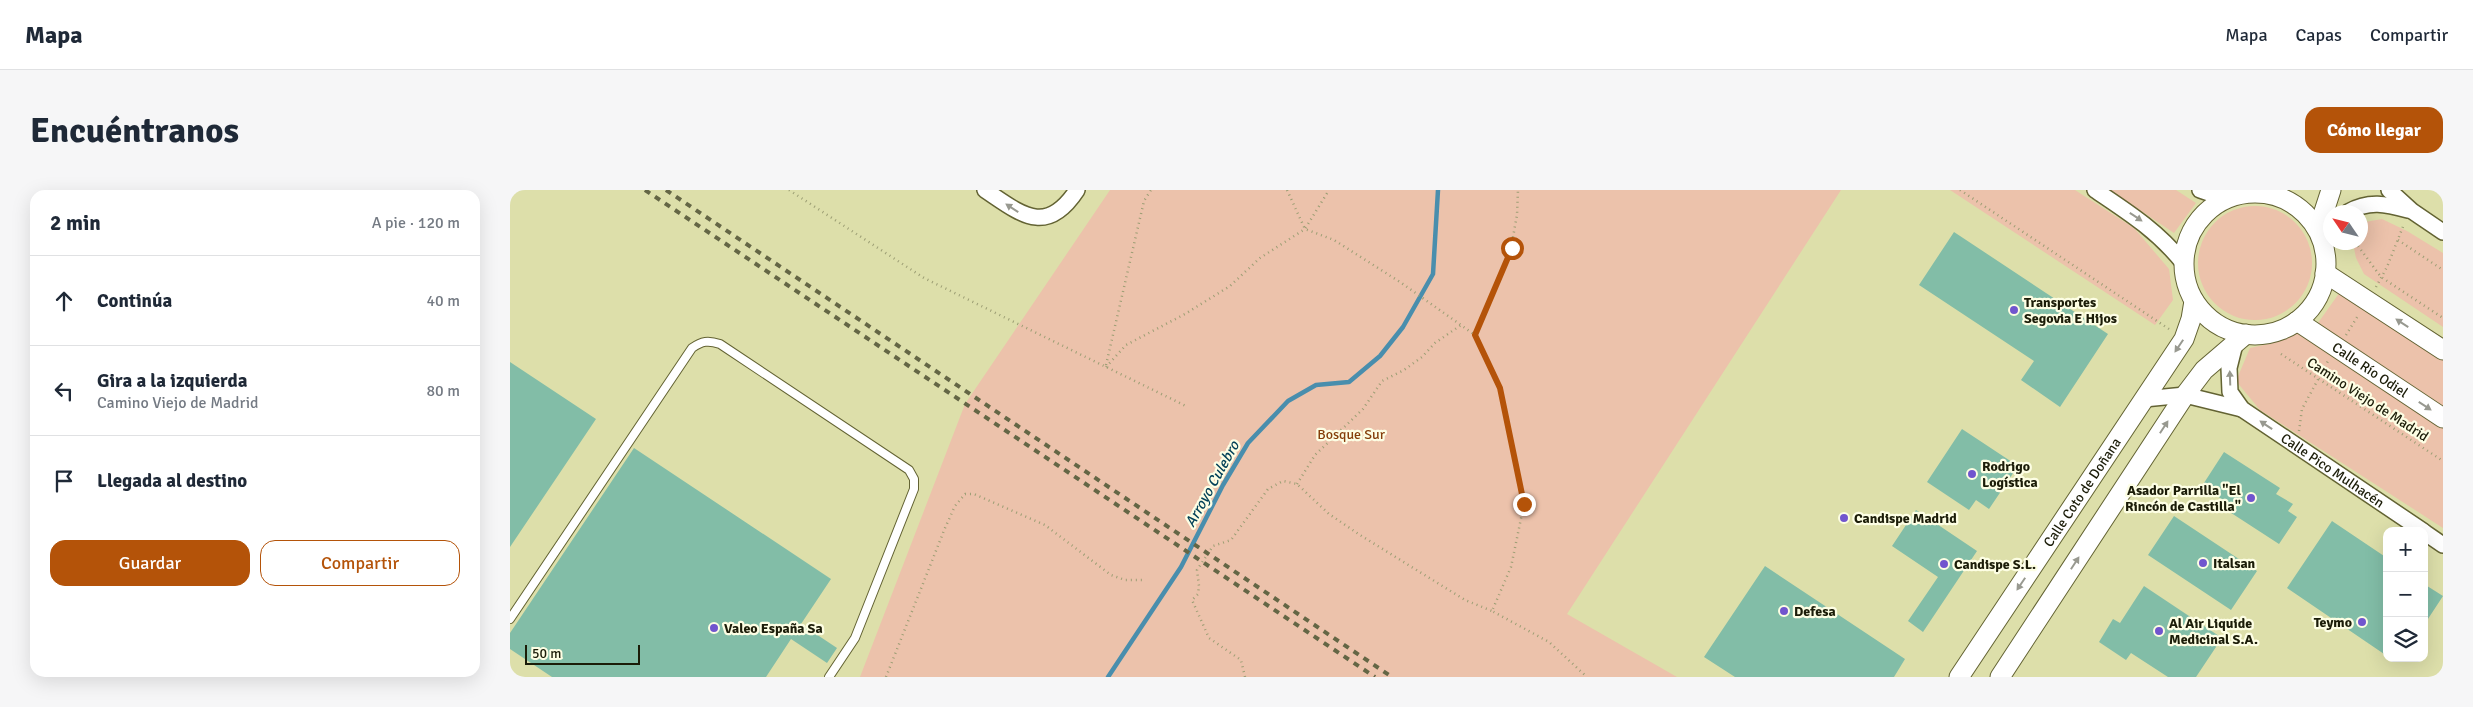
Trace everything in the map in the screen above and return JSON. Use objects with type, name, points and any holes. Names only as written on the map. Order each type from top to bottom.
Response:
[{"type":"street","points":[[984,190],[1024,216],[1042,219],[1056,214],[1066,206],[1077,190]]},
{"type":"street","points":[[2095,190],[2146,224],[2168,244],[2184,264]]},
{"type":"street","points":[[2200,190],[2237,194],[2264,192],[2280,197],[2295,205],[2308,216],[2323,237]]},
{"type":"street","points":[[2329,205],[2331,190]]},
{"type":"street","points":[[2389,190],[2408,217]]},
{"type":"street","points":[[2237,194],[2208,210],[2195,225],[2187,244],[2184,264],[2186,283],[2194,301],[2204,314],[2216,324],[2231,331],[2241,339]]},
{"type":"street","points":[[2364,205],[2369,203],[2386,204],[2408,217],[2443,232]]},
{"type":"street","points":[[2000,677],[2185,395],[2204,370],[2241,339],[2273,332],[2297,321],[2310,308],[2320,291],[2325,273],[2324,250]]},
{"type":"street","points":[[2325,273],[2443,350]]},
{"type":"street","name":"Calle Coto de Doñana","points":[[1959,677],[2184,339],[2191,320],[2194,301]]},
{"type":"street","name":"Calle Río Odiel","points":[[2297,321],[2443,418]]},
{"type":"street","name":"Calle Pico Mulhacén","points":[[2241,339],[2229,368],[2230,392],[2242,409]]},
{"type":"street","name":"Calle Pico Mulhacén","points":[[2144,399],[2185,395],[2242,409],[2417,527]]},
{"type":"street","name":"Calle Pico Mulhacén","points":[[2428,534],[2443,544]]},
{"type":"lane","points":[[510,619],[692,348],[702,341],[710,341],[720,344],[909,470],[914,479],[914,488],[855,638],[829,677]]},
{"type":"path","points":[[789,190],[924,278],[1188,407]]},
{"type":"path","points":[[1106,366],[1144,202],[1151,190]]},
{"type":"path","points":[[1287,190],[1305,228],[1334,240],[1400,282],[1475,335],[1500,388],[1524,504],[1511,568],[1492,611]]},
{"type":"path","points":[[1106,366],[1126,345],[1185,314],[1230,286],[1260,258],[1305,228],[1329,190]]},
{"type":"path","points":[[1475,335],[1512,248],[1517,215],[1518,190]]},
{"type":"path","points":[[1960,190],[2184,339]]},
{"type":"path","points":[[2374,290],[2408,217]]},
{"type":"path","points":[[2398,240],[2443,270]]},
{"type":"path","points":[[2361,250],[2381,277],[2443,318]]},
{"type":"path","points":[[2342,340],[2363,307]]},
{"type":"path","points":[[1297,484],[1315,455],[1363,409],[1382,381],[1410,366],[1435,343],[1461,325]]},
{"type":"path","name":"Camino Viejo de Madrid","points":[[2281,354],[2443,461]]},
{"type":"path","points":[[2299,431],[2302,409],[2330,357]]},
{"type":"path","points":[[1245,677],[1241,660],[1209,638],[1195,609],[1192,600],[1198,594],[1197,570],[1213,546],[1231,540],[1268,489],[1283,481],[1297,484],[1329,514],[1465,600],[1492,611],[1549,642],[1587,677]]},
{"type":"path","points":[[886,677],[944,528],[955,506],[965,494],[974,494],[1045,525],[1111,575],[1125,580],[1144,580]]},
{"type":"green space","name":"Bosque Sur","points":[[1110,190],[1841,190],[1567,614],[1677,677],[860,677],[965,404]]},
{"type":"green space","points":[[1950,190],[2075,190],[2134,228],[2169,269],[2173,300],[2155,325]]},
{"type":"green space","points":[[2110,190],[2176,190],[2196,203],[2174,233]]},
{"type":"green space","points":[[2255,206],[2277,210],[2295,223],[2308,241],[2312,263],[2308,285],[2295,303],[2277,316],[2255,320],[2233,316],[2215,303],[2202,285],[2198,263],[2202,241],[2215,223],[2233,210]]},
{"type":"green space","points":[[2382,219],[2407,231],[2443,253],[2443,327],[2364,274],[2354,250],[2368,250],[2368,221]]},
{"type":"green space","points":[[2340,292],[2443,360],[2443,406],[2318,323]]},
{"type":"green space","points":[[2298,331],[2443,427],[2443,528],[2260,410],[2236,381],[2250,348],[2273,343]]},
{"type":"building","name":"Transportes Segovia E Hijos","points":[[1954,232],[2108,334],[2060,407],[2021,380],[2034,361],[1919,285]]},
{"type":"building","points":[[510,362],[596,419],[510,547]]},
{"type":"building","name":"Rodrigo Logística","points":[[1962,429],[2018,466],[1989,509],[1976,500],[1969,510],[1927,482]]},
{"type":"building","points":[[634,448],[831,579],[801,624],[837,648],[827,663],[791,639],[766,677],[552,677],[510,649],[510,633]]},
{"type":"building","name":"Asador Parrilla \"El Rincón de Castilla\"","points":[[2224,452],[2280,488],[2276,494],[2293,504],[2288,511],[2297,517],[2279,544],[2222,507],[2226,502],[2202,486]]},
{"type":"building","name":"Candispe S.L.","points":[[1916,510],[1977,551],[1923,632],[1908,621],[1938,577],[1892,546]]},
{"type":"building","name":"Italsan","points":[[2174,516],[2257,571],[2231,610],[2148,555]]},
{"type":"building","name":"Teymo","points":[[2332,521],[2383,555],[2383,653],[2287,588]]},
{"type":"building","name":"Defesa","points":[[1765,566],[1905,659],[1894,677],[1735,677],[1704,657]]},
{"type":"building","name":"Al Air Liquide Medicinal S.A.","points":[[2144,586],[2222,638],[2196,677],[2168,677],[2131,653],[2126,660],[2099,642],[2113,619],[2120,623]]},
{"type":"building","points":[[2428,587],[2443,596],[2428,619]]},
{"type":"waterway","name":"Arroyo Culebro","points":[[1108,677],[1181,567],[1223,485],[1248,443],[1288,401],[1316,385],[1349,382],[1380,356],[1403,327],[1433,274],[1438,190]]},
{"type":"railway","points":[[645,190],[1375,677]]},
{"type":"railway","points":[[666,190],[1392,677]]},
{"type":"place","name":"Transportes Segovia E Hijos","points":[[2014,310]]},
{"type":"place","name":"Rodrigo Logística","points":[[1972,474]]},
{"type":"place","name":"Asador Parrilla \"El Rincón de Castilla\"","points":[[2251,498]]},
{"type":"place","name":"Candispe Madrid","points":[[1844,518]]},
{"type":"place","name":"Italsan","points":[[2203,563]]},
{"type":"place","name":"Candispe S.L.","points":[[1944,564]]},
{"type":"place","name":"Defesa","points":[[1784,611]]},
{"type":"place","name":"Teymo","points":[[2362,622]]},
{"type":"place","name":"Valeo España Sa","points":[[714,628]]},
{"type":"place","name":"Al Air Liquide Medicinal S.A.","points":[[2159,631]]},
{"type":"route","points":[[1512,248],[1475,335],[1500,388],[1524,504]]}]
